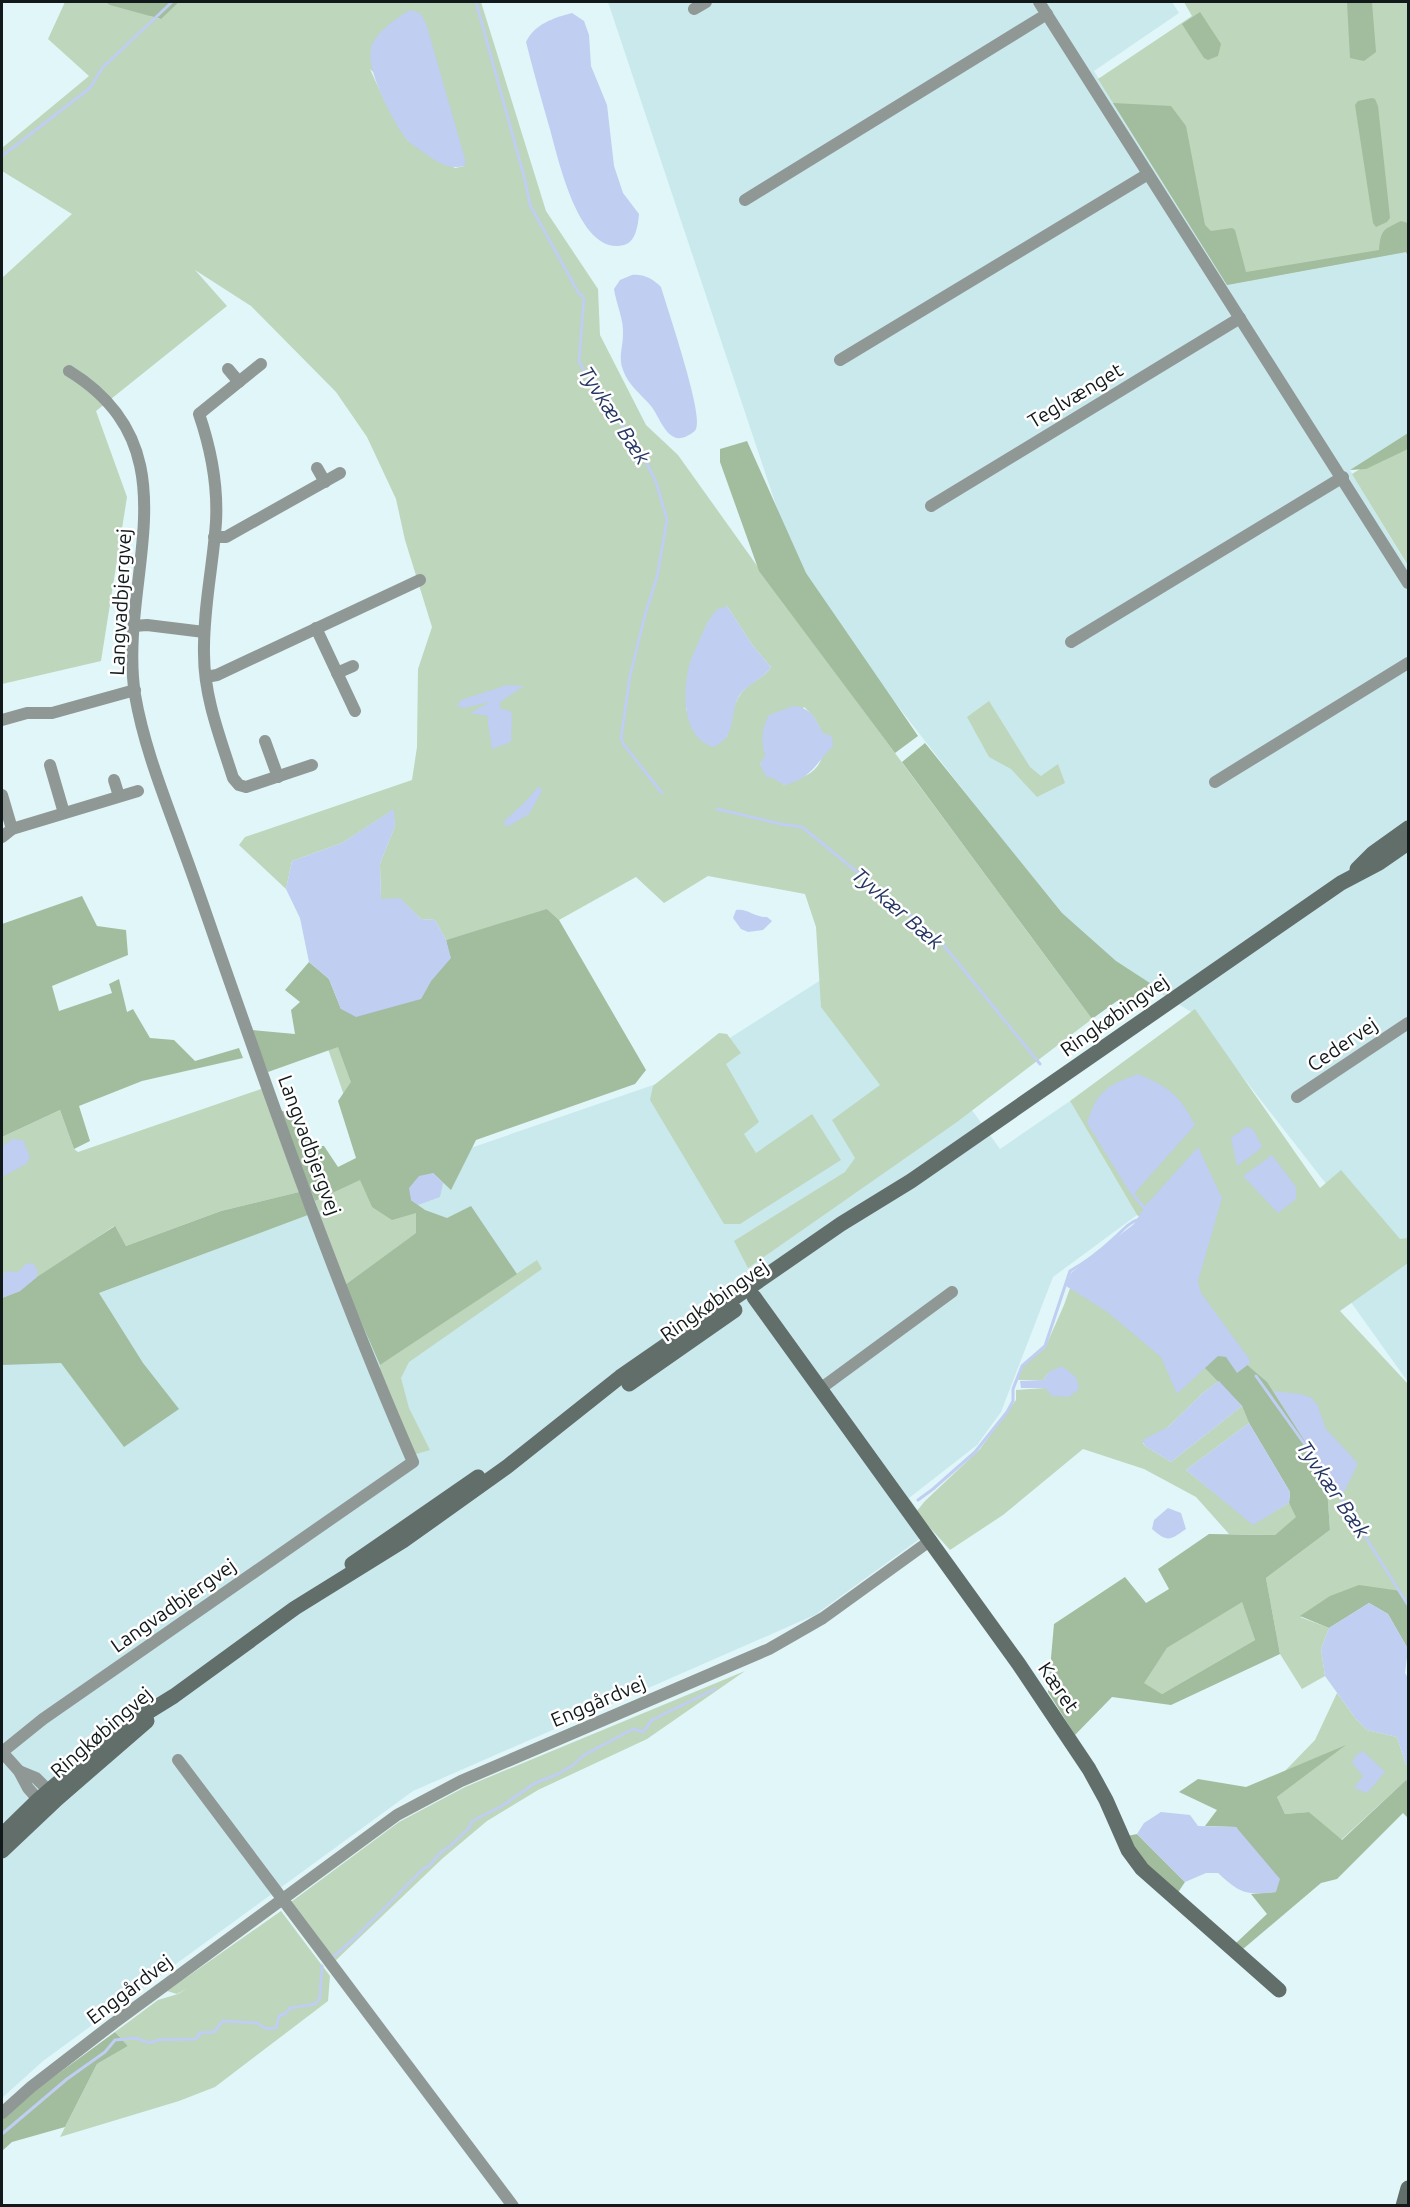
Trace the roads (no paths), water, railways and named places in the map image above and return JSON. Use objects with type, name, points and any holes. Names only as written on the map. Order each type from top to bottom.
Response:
[{"type":"street","points":[[694,9],[706,2]]},
{"type":"street","points":[[1039,2],[1343,477],[1408,583]]},
{"type":"street","points":[[745,200],[1047,14]]},
{"type":"street","points":[[840,360],[1148,174]]},
{"type":"street","name":"Teglvænget","points":[[931,506],[1240,318]]},
{"type":"street","points":[[261,364],[199,414],[207,439],[215,482],[214,537],[204,632],[206,677],[211,709],[233,778],[239,785],[246,787],[312,765]]},
{"type":"street","points":[[228,369],[239,382]]},
{"type":"street","name":"Langvadbjergvej","points":[[46,1797],[28,1788],[20,1770],[2,1752],[43,1719],[413,1462],[374,1373],[266,1084],[149,755],[135,690],[134,626],[145,508],[144,480],[134,444],[113,408],[91,385],[69,371]]},
{"type":"street","points":[[317,468],[325,482]]},
{"type":"street","points":[[214,537],[226,537],[340,473]]},
{"type":"street","points":[[1071,642],[1343,477]]},
{"type":"street","points":[[206,677],[217,675],[420,580]]},
{"type":"street","points":[[134,626],[147,625],[204,632]]},
{"type":"street","points":[[316,628],[355,711]]},
{"type":"street","points":[[1215,782],[1408,663]]},
{"type":"street","points":[[337,673],[353,666]]},
{"type":"street","points":[[2,720],[27,713],[52,713],[135,690]]},
{"type":"street","points":[[266,741],[278,777]]},
{"type":"street","points":[[50,765],[64,813]]},
{"type":"street","points":[[114,780],[119,796]]},
{"type":"street","points":[[2,795],[7,833],[138,791]]},
{"type":"street","name":"Ringkøbingvej","points":[[1341,884],[1373,853],[1408,828]]},
{"type":"street","name":"Ringkøbingvej","points":[[46,1797],[109,1739],[174,1696],[295,1608],[404,1541],[468,1495],[636,1366],[841,1224],[911,1181],[1341,884],[1379,863],[1408,843]]},
{"type":"street","name":"Cedervej","points":[[1297,1097],[1408,1023]]},
{"type":"street","name":"Ringkøbingvej","points":[[563,1423],[615,1393],[869,1218],[911,1181]]},
{"type":"street","points":[[820,1389],[952,1292]]},
{"type":"street","name":"Kæret","points":[[754,1297],[1018,1663],[1089,1769],[1106,1800],[1128,1850],[1142,1869],[1279,1990]]},
{"type":"street","name":"Enggårdvej","points":[[2,2113],[31,2087],[114,2023],[397,1815],[460,1781],[769,1649],[823,1618],[931,1540]]},
{"type":"street","name":"Ringkøbingvej","points":[[46,1797],[128,1739],[174,1696]]},
{"type":"street","points":[[178,1760],[513,2205]]},
{"type":"street","points":[[2,1835],[46,1797]]},
{"type":"street","points":[[2,1851],[46,1797]]},
{"type":"water","points":[[410,10],[420,13],[426,23],[465,159],[465,166],[453,167],[442,164],[408,141],[395,123],[376,82],[370,57],[373,42],[387,26]]},
{"type":"water","points":[[572,13],[584,21],[589,35],[591,66],[607,105],[614,166],[623,193],[639,214],[634,237],[624,245],[608,245],[594,236],[582,221],[558,159],[526,42],[540,26]]},
{"type":"water","points":[[632,275],[648,278],[661,287],[695,404],[696,429],[685,437],[673,437],[669,433],[651,406],[628,380],[623,370],[621,356],[623,329],[614,289],[620,280]]},
{"type":"water","points":[[727,606],[753,646],[771,667],[739,696],[729,734],[715,747],[704,742],[695,734],[690,723],[686,710],[686,683],[691,659],[708,622],[718,609]]},
{"type":"water","points":[[507,685],[524,686],[500,702],[500,708],[512,712],[511,742],[492,749],[488,716],[470,713],[490,702],[464,708],[457,706],[461,700]]},
{"type":"water","points":[[793,706],[805,709],[812,715],[823,733],[832,736],[833,746],[806,775],[793,783],[784,785],[773,778],[766,777],[760,764],[765,756],[762,735],[769,715]]},
{"type":"water","points":[[539,786],[542,791],[529,814],[509,826],[504,825],[505,820]]},
{"type":"water","points":[[394,809],[395,826],[380,864],[381,899],[400,898],[421,919],[435,920],[446,940],[451,958],[431,981],[421,999],[356,1017],[341,1009],[329,979],[309,962],[300,918],[286,889],[292,861],[342,843]]},
{"type":"water","points":[[736,910],[767,917],[772,921],[763,930],[748,932],[741,929],[733,918]]},
{"type":"water","points":[[1138,1074],[1172,1093],[1184,1106],[1195,1125],[1132,1196],[1087,1123],[1095,1104],[1104,1091]]},
{"type":"water","points":[[1246,1127],[1253,1129],[1262,1146],[1237,1166],[1231,1138]]},
{"type":"water","points":[[12,1139],[23,1140],[30,1157],[26,1164],[2,1177],[2,1147]]},
{"type":"water","points":[[1198,1147],[1222,1198],[1198,1281],[1201,1293],[1250,1360],[1249,1364],[1237,1373],[1226,1357],[1218,1356],[1177,1394],[1161,1357],[1106,1311],[1066,1286],[1071,1273],[1134,1224],[1145,1206]]},
{"type":"water","points":[[1272,1155],[1296,1187],[1296,1199],[1278,1213],[1243,1176]]},
{"type":"water","points":[[433,1173],[443,1183],[440,1197],[418,1205],[411,1200],[409,1188],[419,1176]]},
{"type":"water","points":[[31,1263],[37,1268],[37,1277],[20,1291],[2,1298],[2,1274],[7,1271],[18,1272],[26,1264]]},
{"type":"water","points":[[1062,1366],[1076,1377],[1079,1389],[1069,1397],[1052,1396],[1045,1388],[1021,1388],[1020,1381],[1043,1380],[1049,1372]]},
{"type":"water","points":[[1219,1381],[1242,1406],[1171,1462],[1145,1446],[1144,1439],[1168,1427],[1203,1393]]},
{"type":"water","points":[[1273,1391],[1310,1397],[1317,1404],[1326,1429],[1356,1461],[1357,1466],[1341,1498]]},
{"type":"water","points":[[1249,1423],[1290,1492],[1289,1503],[1253,1525],[1186,1470]]},
{"type":"water","points":[[1168,1508],[1181,1513],[1186,1529],[1176,1536],[1166,1538],[1152,1529],[1154,1520]]},
{"type":"water","points":[[1369,1603],[1388,1614],[1408,1649],[1405,1673],[1408,1678],[1408,1765],[1406,1765],[1397,1737],[1367,1730],[1356,1719],[1325,1676],[1321,1649],[1329,1628]]},
{"type":"water","points":[[1363,1751],[1385,1772],[1367,1793],[1354,1788],[1363,1776],[1352,1763],[1356,1755]]},
{"type":"water","points":[[1161,1812],[1190,1815],[1198,1826],[1236,1827],[1280,1879],[1276,1892],[1250,1893],[1238,1889],[1218,1873],[1206,1873],[1185,1882],[1137,1834],[1144,1823]]},
{"type":"waterway","points":[[2,156],[90,88],[102,68],[172,2]]},
{"type":"waterway","name":"Tyvkær Bæk","points":[[476,2],[530,205],[578,292],[584,298],[579,361],[589,382],[638,446],[656,482],[667,520],[657,577],[630,676],[621,739],[662,793]]},
{"type":"waterway","name":"Tyvkær Bæk","points":[[717,809],[802,827],[937,937],[1040,1064]]},
{"type":"waterway","name":"Tyvkær Bæk","points":[[1131,1191],[1145,1209]]},
{"type":"waterway","points":[[918,1500],[975,1452],[1007,1412],[1013,1401],[1013,1389],[1022,1366],[1045,1346],[1070,1271],[1098,1252],[1128,1225],[1140,1219]]},
{"type":"waterway","name":"Tyvkær Bæk","points":[[1256,1376],[1326,1474],[1408,1605]]},
{"type":"waterway","points":[[333,1957],[422,1870],[469,1828],[472,1821],[502,1806],[535,1783],[572,1766],[584,1755],[633,1729],[643,1732],[652,1720],[715,1689]]},
{"type":"waterway","points":[[2,2134],[67,2079],[105,2052],[115,2040],[136,2038],[149,2043],[158,2040],[195,2039],[199,2033],[214,2032],[223,2021],[257,2023],[267,2029],[276,2028],[279,2016],[290,2008],[315,2004],[320,1998],[322,1966]]}]
